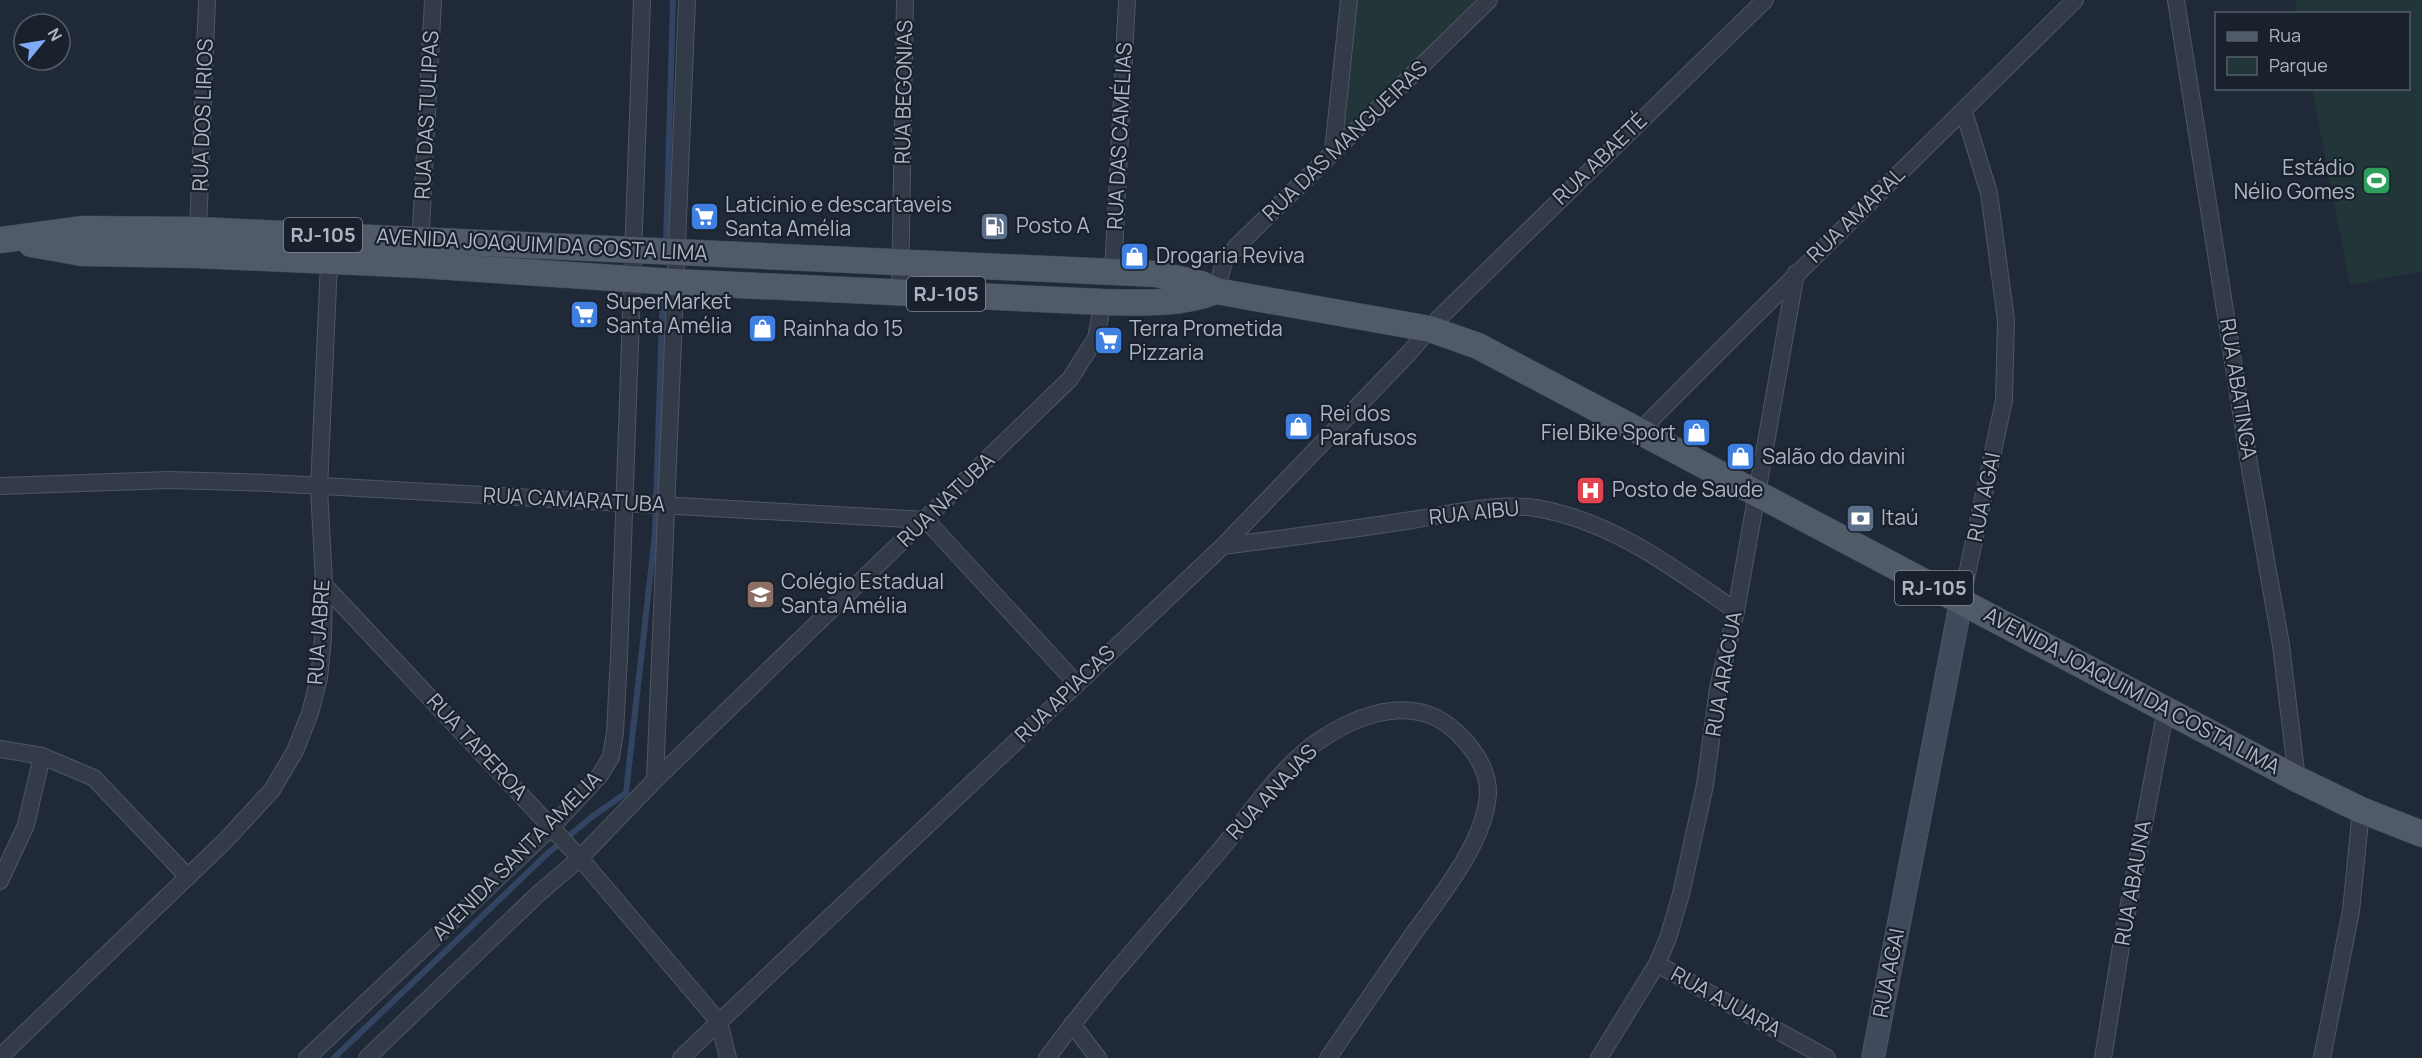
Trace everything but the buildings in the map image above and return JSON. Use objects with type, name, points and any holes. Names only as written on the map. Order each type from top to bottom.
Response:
[{"type":"main road","name":"AVENIDA JOAQUIM DA COSTA LIMA","points":[[5,240],[83,229],[198,230],[1169,275],[1216,291],[1434,324],[2297,778],[2361,810],[2422,834]]},
{"type":"main road","name":"AVENIDA JOAQUIM DA COSTA LIMA","points":[[5,240],[82,254],[196,255],[329,263],[420,265],[674,282],[1103,302],[1160,303],[1194,299],[1216,291]]},
{"type":"street","name":"RUA DOS LIRIOS","points":[[198,230],[207,0]]},
{"type":"street","name":"RUA DAS TULIPAS","points":[[420,265],[433,0]]},
{"type":"street","name":"AVENIDA SANTA AMELIA","points":[[307,1058],[553,826],[595,782],[611,757],[617,702],[634,279],[642,0]]},
{"type":"street","points":[[656,780],[687,0]]},
{"type":"street","name":"RUA BEGONIAS","points":[[900,292],[905,0]]},
{"type":"street","name":"RUA DAS CAMÉLIAS","points":[[1113,272],[1127,0]]},
{"type":"street","points":[[1333,151],[1349,0]]},
{"type":"street","name":"RUA DAS MANGUEIRAS","points":[[1216,291],[1224,262],[1236,247],[1489,0]]},
{"type":"street","name":"RUA ABAETÉ","points":[[1434,324],[1765,0]]},
{"type":"street","name":"RUA AMARAL","points":[[1639,432],[1796,273],[1964,112],[2074,0]]},
{"type":"street","name":"RUA ABATINGA","points":[[2176,0],[2250,469],[2282,645],[2297,778]]},
{"type":"street","name":"RUA AGAI","points":[[1873,1058],[1961,602],[2004,400],[2006,320],[1989,193],[1964,112]]},
{"type":"street","name":"RUA JABRE","points":[[0,1057],[188,877],[272,790],[295,751],[310,713],[319,678],[324,585],[319,488],[329,263]]},
{"type":"street","name":"RUA ARACUA","points":[[1599,1058],[1657,964],[1668,938],[1681,894],[1699,818],[1713,736],[1718,688],[1736,611],[1796,273]]},
{"type":"street","name":"RUA NATUBA","points":[[580,858],[656,780],[1070,379],[1096,338],[1103,302]]},
{"type":"street","name":"RUA APIACAS","points":[[681,1058],[1142,620],[1223,546],[1434,324]]},
{"type":"street","name":"RUA CAMARATUBA","points":[[0,486],[169,480],[666,504],[926,520]]},
{"type":"street","name":"RUA AIBU","points":[[1223,546],[1313,536],[1501,507],[1534,508],[1575,518],[1611,532],[1659,557],[1736,611]]},
{"type":"street","points":[[926,520],[1077,684]]},
{"type":"street","name":"RUA TAPEROA","points":[[324,585],[553,826],[719,1022]]},
{"type":"street","name":"RUA ABAUNA","points":[[2103,1058],[2122,940],[2166,708]]},
{"type":"street","name":"RUA ANAJAS","points":[[1047,1058],[1136,944],[1303,753],[1354,719],[1382,713],[1414,711],[1431,715],[1460,735],[1474,752],[1485,775],[1488,794],[1479,827],[1472,845],[1449,882],[1328,1058]]},
{"type":"street","points":[[0,749],[42,756],[94,778],[188,877]]},
{"type":"street","points":[[0,881],[26,825],[42,756]]},
{"type":"street","points":[[2322,1058],[2351,911],[2361,810]]},
{"type":"street","name":"AVENIDA SANTA AMELIA","points":[[367,1058],[537,895],[580,858]]},
{"type":"street","name":"RUA AJUARA","points":[[1657,964],[1827,1058]]},
{"type":"street","points":[[719,1022],[728,1058]]},
{"type":"street","points":[[1072,1024],[1098,1058]]},
{"type":"green space","points":[[1351,0],[1489,0],[1343,141]]},
{"type":"green space","name":"Estádio Nélio Gomes","points":[[2295,0],[2422,0],[2422,271],[2350,285],[2312,90],[2410,90],[2410,12],[2298,12]]},
{"type":"waterway","points":[[666,244],[673,0]]},
{"type":"waterway","points":[[334,1058],[548,853],[593,816],[626,793],[655,534],[663,288]]},
{"type":"place","name":"Estádio Nélio Gomes","points":[[2376,180]]},
{"type":"place","name":"Laticinio e descartaveis Santa Amélia","points":[[704,217]]},
{"type":"place","name":"Posto A","points":[[995,226]]},
{"type":"place","name":"Drogaria Reviva","points":[[1135,256]]},
{"type":"place","name":"SuperMarket Santa Amélia","points":[[585,314]]},
{"type":"place","name":"Rainha do 15","points":[[762,329]]},
{"type":"place","name":"Terra Prometida Pizzaria","points":[[1108,341]]},
{"type":"place","name":"Rei dos Parafusos","points":[[1299,426]]},
{"type":"place","name":"Fiel Bike Sport","points":[[1697,433]]},
{"type":"place","name":"Salão do davini","points":[[1741,457]]},
{"type":"place","name":"Posto de Saude","points":[[1591,490]]},
{"type":"place","name":"Itaú","points":[[1860,518]]},
{"type":"place","name":"Colégio Estadual Santa Amélia","points":[[760,594]]}]
